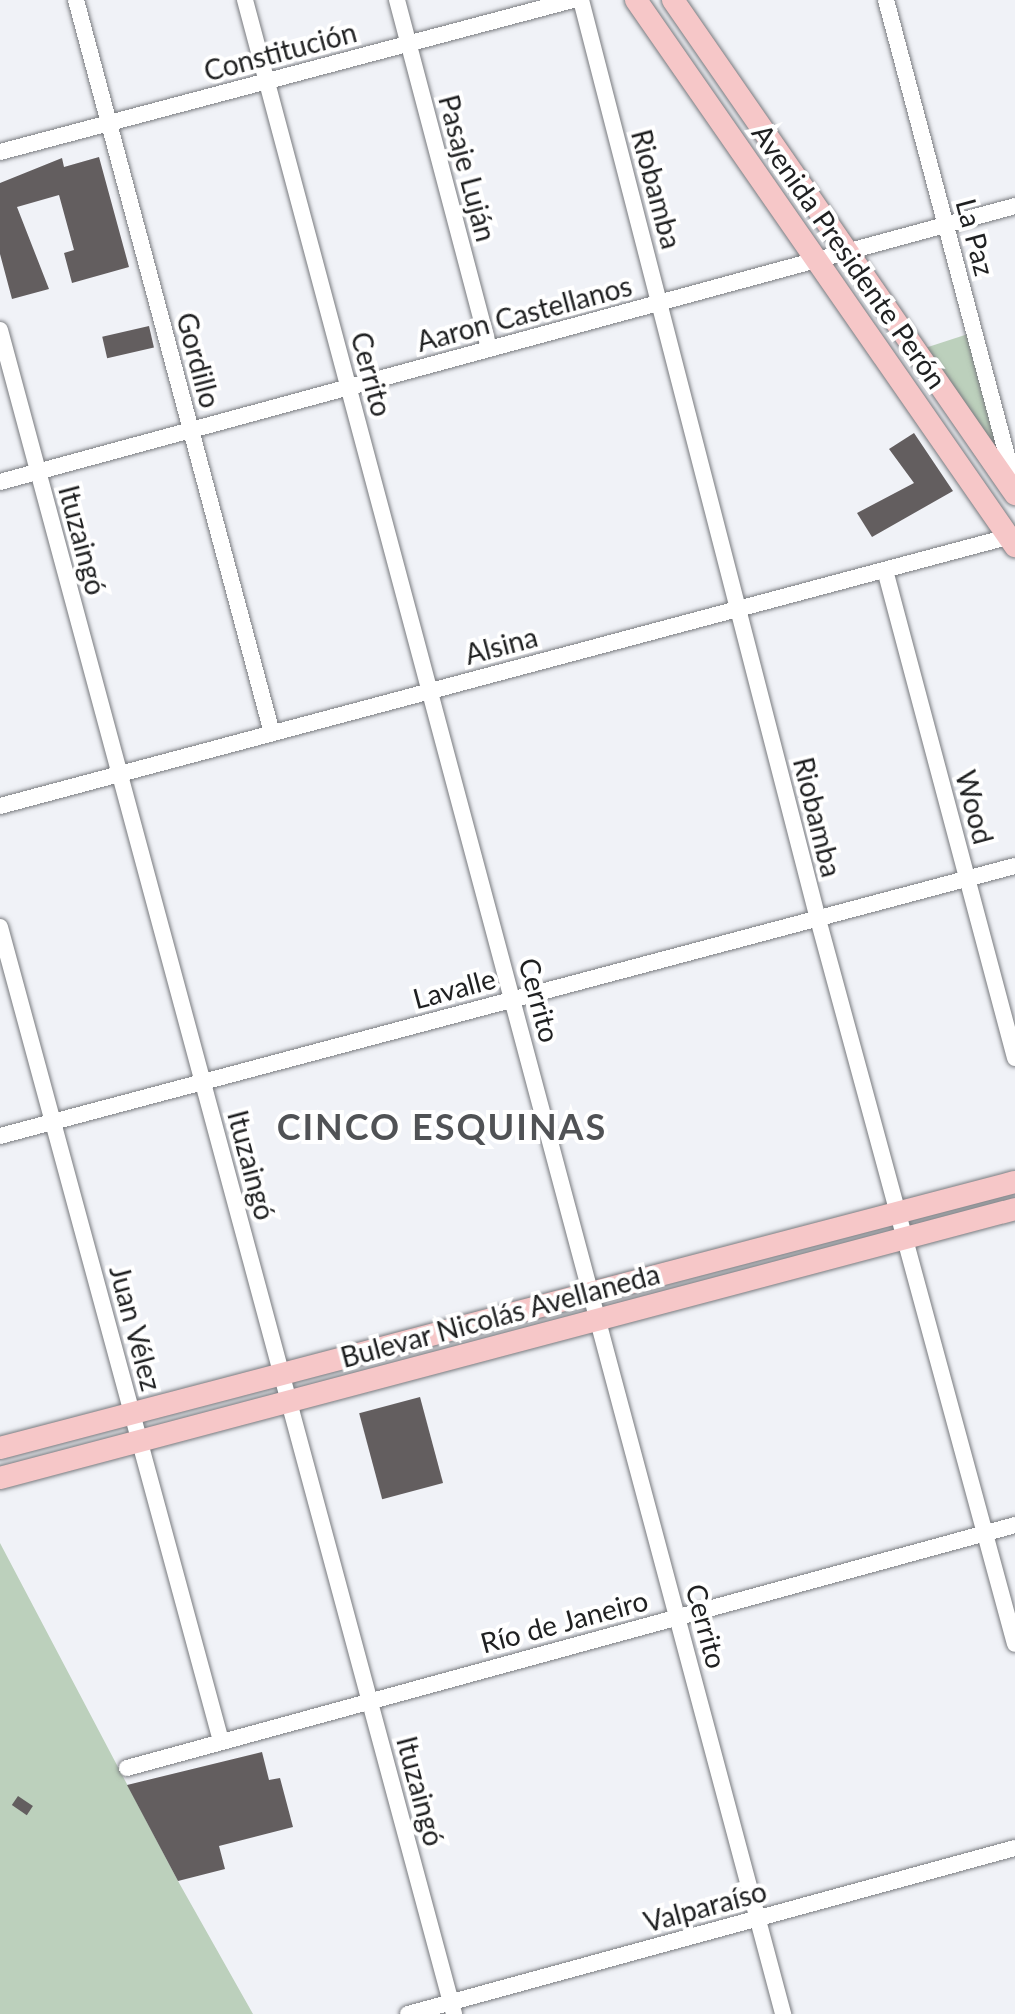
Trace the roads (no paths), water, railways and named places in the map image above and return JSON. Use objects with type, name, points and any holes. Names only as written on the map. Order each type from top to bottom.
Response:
[{"type":"main road","name":"Avenida Presidente Perón","points":[[636,0],[1013,539]]},
{"type":"main road","name":"Avenida Presidente Perón","points":[[673,0],[1015,491]]},
{"type":"main road","name":"Bulevar Nicolás Avellaneda","points":[[0,1448],[592,1296],[1015,1182]]},
{"type":"main road","name":"Bulevar Nicolás Avellaneda","points":[[0,1478],[1015,1209]]},
{"type":"street","name":"Gordillo","points":[[76,0],[272,733]]},
{"type":"street","name":"Cerrito","points":[[245,0],[783,2014]]},
{"type":"street","name":"Pasaje Luján","points":[[397,0],[489,349]]},
{"type":"street","name":"Constitución","points":[[0,152],[573,0]]},
{"type":"street","name":"Riobamba","points":[[581,0],[818,919],[1015,1644]]},
{"type":"street","name":"La Paz","points":[[886,0],[1015,491]]},
{"type":"street","name":"Aaron Castellanos","points":[[0,482],[1015,206]]},
{"type":"street","name":"Ituzaingó","points":[[0,330],[452,2008]]},
{"type":"street","name":"Alsina","points":[[0,806],[885,570],[1013,539]]},
{"type":"street","name":"Wood","points":[[885,570],[1015,1058]]},
{"type":"street","name":"Lavalle","points":[[0,1136],[1015,866]]},
{"type":"street","name":"Juan Vélez","points":[[0,927],[221,1741]]},
{"type":"street","name":"Río de Janeiro","points":[[127,1768],[1015,1525]]},
{"type":"street","name":"Valparaíso","points":[[408,2014],[452,2008],[757,1918],[1015,1848]]},
{"type":"district","name":"CINCO ESQUINAS","points":[[442,1127]]}]
